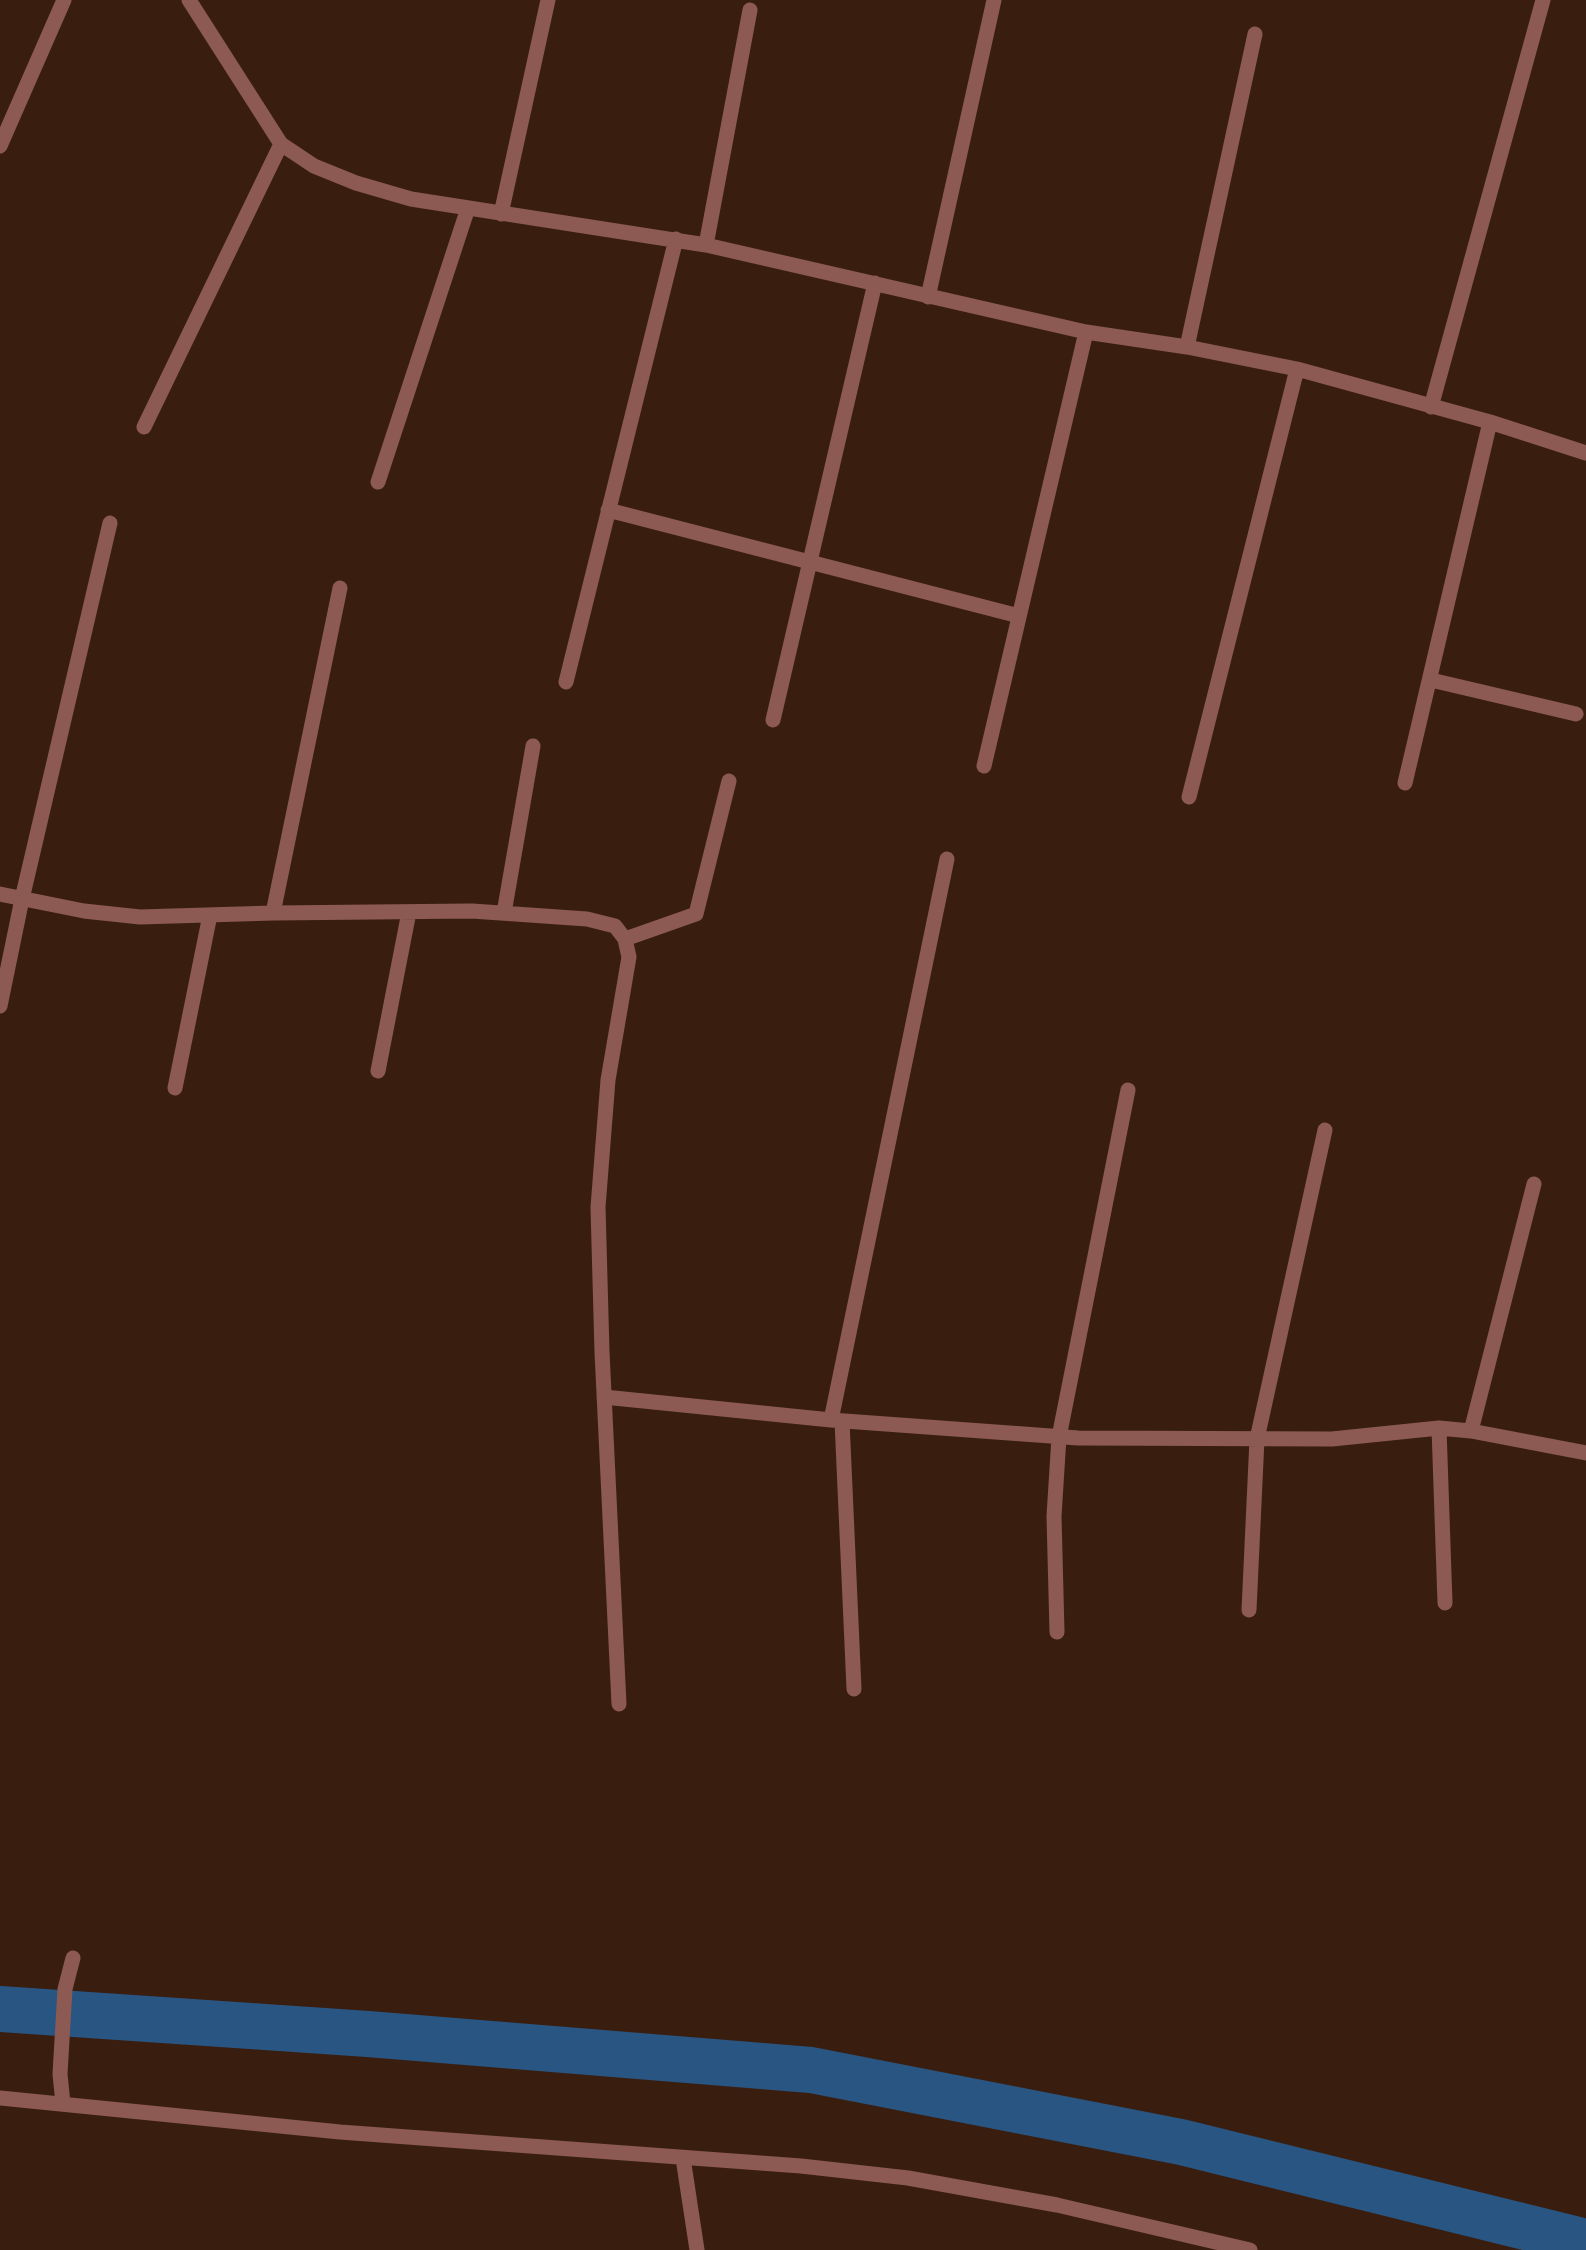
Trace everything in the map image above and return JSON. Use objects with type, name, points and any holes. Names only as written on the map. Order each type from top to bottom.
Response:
[{"type":"street","points":[[0,146],[64,0]]},
{"type":"street","points":[[189,0],[281,144],[314,165],[356,183],[411,199],[676,239],[1086,332],[1187,347],[1297,369],[1490,422],[1586,453]]},
{"type":"street","points":[[501,214],[548,0]]},
{"type":"street","points":[[928,297],[994,0]]},
{"type":"street","points":[[1431,407],[1543,0]]},
{"type":"street","points":[[706,245],[750,10]]},
{"type":"street","points":[[1187,347],[1255,34]]},
{"type":"street","points":[[144,427],[281,144]]},
{"type":"street","points":[[378,482],[468,208]]},
{"type":"street","points":[[566,682],[676,239]]},
{"type":"street","points":[[773,720],[875,284]]},
{"type":"street","points":[[984,766],[1086,332]]},
{"type":"street","points":[[1189,797],[1297,369]]},
{"type":"street","points":[[1405,783],[1490,422]]},
{"type":"street","points":[[608,510],[1019,616]]},
{"type":"street","points":[[0,1006],[22,899],[110,523]]},
{"type":"street","points":[[273,913],[340,588]]},
{"type":"street","points":[[1431,680],[1576,714]]},
{"type":"street","points":[[504,913],[533,746]]},
{"type":"street","points":[[625,939],[696,914],[729,781]]},
{"type":"street","points":[[854,1689],[836,1421],[947,859]]},
{"type":"street","points":[[0,894],[84,911],[140,917],[273,913],[504,913],[587,919],[615,926],[625,939],[629,957],[608,1080],[598,1207],[604,1397],[620,1704]]},
{"type":"street","points":[[378,1071],[409,912]]},
{"type":"street","points":[[176,1088],[210,915]]},
{"type":"street","points":[[1057,1632],[1054,1516],[1059,1437],[1128,1090]]},
{"type":"street","points":[[1249,1610],[1257,1439],[1325,1130]]},
{"type":"street","points":[[1471,1431],[1534,1184]]},
{"type":"street","points":[[604,1397],[836,1421],[1059,1437],[1332,1439],[1439,1428],[1471,1431],[1586,1452]]},
{"type":"street","points":[[1439,1428],[1445,1603]]},
{"type":"street","points":[[63,2104],[60,2074],[65,1989],[73,1958]]},
{"type":"street","points":[[0,2098],[340,2132],[801,2166],[908,2178],[1057,2205],[1250,2250]]},
{"type":"street","points":[[683,2158],[697,2250]]},
{"type":"waterway","points":[[0,2009],[368,2034],[811,2070],[1181,2142],[1586,2242]]}]
